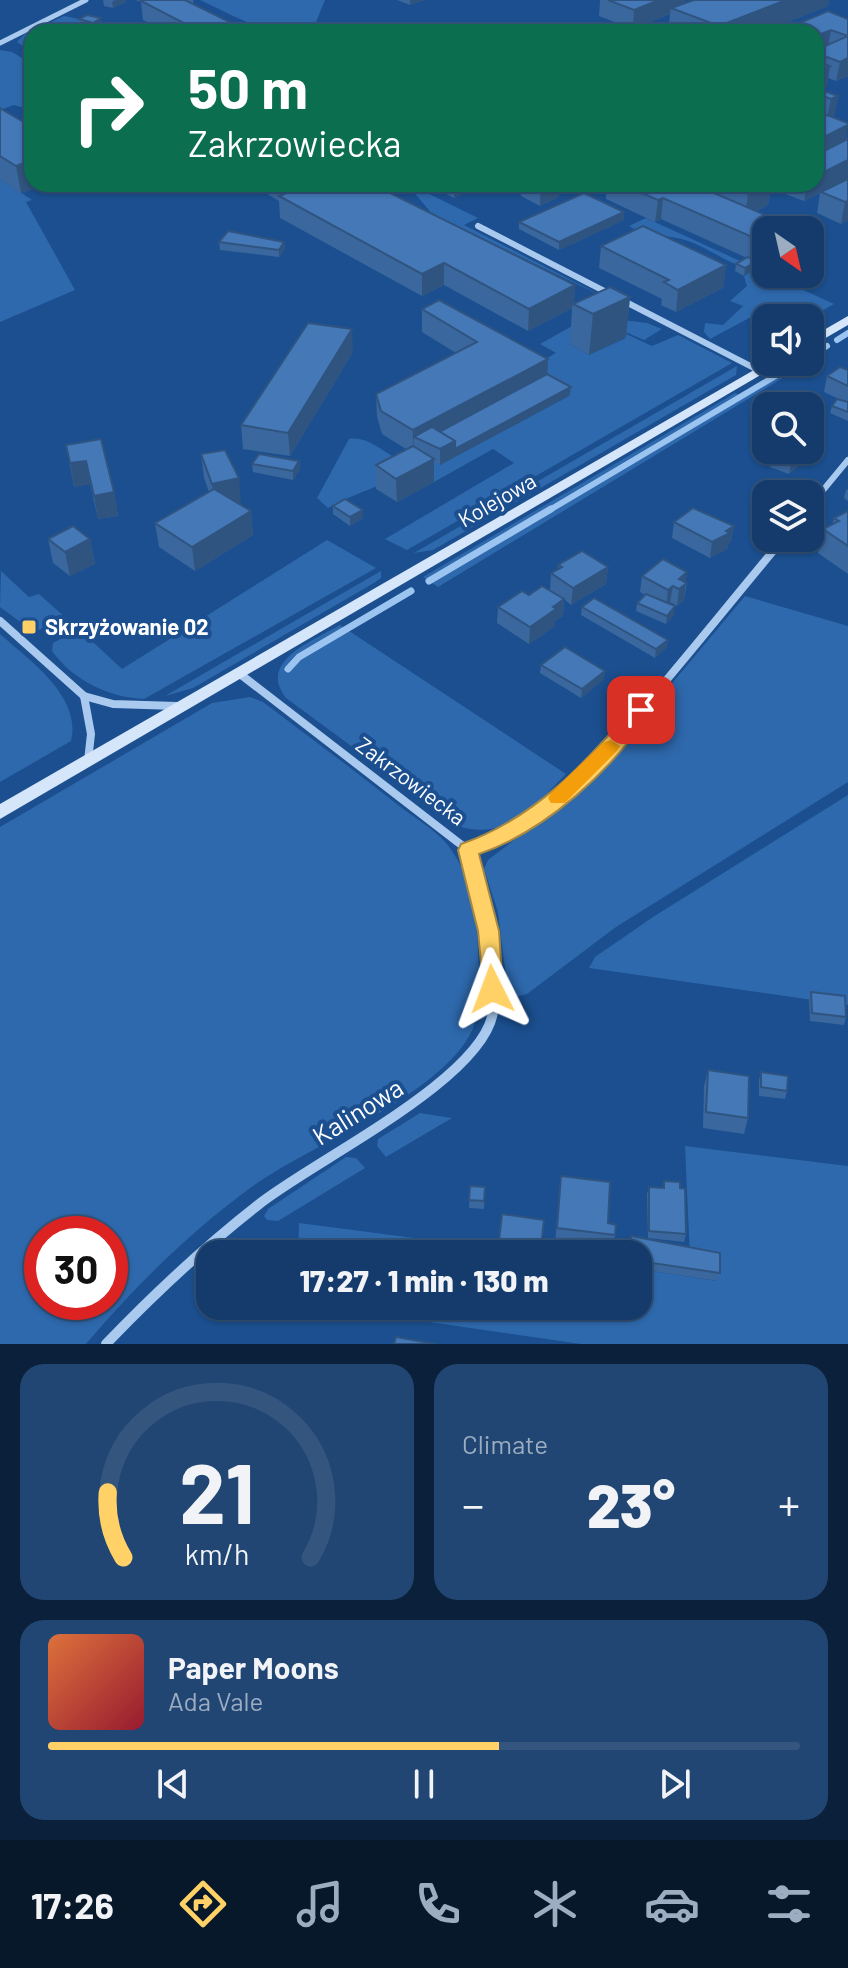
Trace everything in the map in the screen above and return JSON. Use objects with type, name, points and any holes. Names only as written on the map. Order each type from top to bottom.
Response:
[{"type":"street","points":[[38,24],[86,0]]},
{"type":"street","points":[[0,43],[24,31]]},
{"type":"street","points":[[478,226],[752,367]]},
{"type":"street","points":[[824,335],[848,320]]},
{"type":"street","name":"Kolejowa","points":[[0,812],[752,376]]},
{"type":"street","points":[[824,489],[848,460]]},
{"type":"street","name":"Zakrzowiecka","points":[[240,674],[468,850],[500,839],[526,823],[596,763],[772,552]]},
{"type":"street","points":[[0,621],[84,696],[125,705],[186,705]]},
{"type":"street","points":[[84,696],[91,734],[88,762]]},
{"type":"street","name":"Kalinowa","points":[[106,1344],[133,1313],[221,1233],[286,1185],[420,1100],[466,1059],[484,1035],[493,1013],[489,931],[468,850]]},
{"type":"shaded area","points":[[200,0],[325,0],[315,24],[253,24]]},
{"type":"shaded area","points":[[64,16],[105,24],[47,24]]},
{"type":"shaded area","points":[[24,35],[24,47],[17,42]]},
{"type":"shaded area","points":[[0,50],[12,52],[24,59],[24,108],[14,105],[0,110]]},
{"type":"shaded area","points":[[0,179],[32,200],[26,202],[75,290],[0,322]]},
{"type":"shaded area","points":[[414,192],[425,192],[478,218],[464,225],[608,299],[433,215]]},
{"type":"shaded area","points":[[646,218],[752,266],[752,269],[687,241],[649,236],[629,226]]},
{"type":"shaded area","points":[[752,272],[752,288],[799,288],[834,304],[824,310],[824,304],[752,304],[752,317],[710,339],[704,332],[705,323],[723,325],[743,306],[730,301],[747,286],[744,276]]},
{"type":"shaded area","points":[[590,316],[647,323],[662,329],[644,340],[607,324],[570,344],[589,355],[626,338],[609,326],[652,346],[678,335],[732,363],[407,550],[385,539],[514,463],[493,449],[434,482],[413,469],[328,508],[317,498],[349,439],[368,442],[401,460],[428,460],[440,465],[569,396],[525,370],[556,353],[540,344]]},
{"type":"shaded area","points":[[737,366],[736,375],[433,550],[414,553]]},
{"type":"shaded area","points":[[772,376],[786,376],[760,392],[752,392],[752,397],[438,587],[423,577],[735,393],[740,395]]},
{"type":"shaded area","points":[[327,540],[376,568],[144,699],[118,695],[93,686],[71,671],[52,651],[53,643],[79,629],[122,669]]},
{"type":"shaded area","points":[[1,571],[29,597],[39,594],[66,618],[34,632],[0,607]]},
{"type":"shaded area","points":[[381,571],[381,578],[374,583],[193,688],[165,696]]},
{"type":"shaded area","points":[[745,596],[848,626],[848,782],[616,927],[527,994],[515,997],[508,994],[498,912],[484,869],[488,860],[562,804],[602,767]]},
{"type":"shaded area","points":[[340,625],[566,774],[532,807],[507,824],[478,830],[461,827],[286,698],[279,685],[278,673],[283,663],[303,645]]},
{"type":"shaded area","points":[[0,634],[50,680],[69,709],[72,725],[71,741],[0,782]]},
{"type":"shaded area","points":[[250,697],[263,702],[446,843],[467,880],[474,908],[478,937],[479,1006],[475,1023],[461,1048],[439,1071],[410,1093],[253,1186],[186,1240],[128,1297],[128,1216],[24,1216],[24,1320],[107,1320],[86,1344],[0,1344],[0,827],[212,703]]},
{"type":"shaded area","points":[[848,795],[848,1005],[589,968],[595,957],[653,917]]},
{"type":"shaded area","points":[[420,1113],[452,1118],[386,1157],[377,1146],[378,1139]]},
{"type":"shaded area","points":[[685,1146],[848,1166],[848,1344],[581,1344],[416,1320],[652,1320],[652,1271],[717,1281],[690,1258]]},
{"type":"shaded area","points":[[346,1157],[356,1158],[365,1168],[278,1221],[267,1220],[264,1216],[268,1209]]},
{"type":"shaded area","points":[[299,1223],[430,1240],[298,1240]]},
{"type":"building","points":[[185,0],[234,24],[186,24],[141,1]]},
{"type":"building","points":[[608,0],[659,0],[634,10]]},
{"type":"building","points":[[694,0],[786,0],[724,24],[714,24],[671,8]]},
{"type":"building","points":[[828,11],[848,19],[848,36],[831,30],[824,33],[824,24],[797,24]]},
{"type":"building","points":[[87,15],[101,18],[93,23],[79,19]]},
{"type":"building","points":[[848,36],[848,58],[840,62],[824,56],[824,46]]},
{"type":"building","points":[[824,93],[838,96],[831,99],[824,96]]},
{"type":"building","points":[[0,108],[24,122],[24,163],[16,166],[0,156]]},
{"type":"building","points":[[827,115],[848,125],[824,137],[824,116]]},
{"type":"building","points":[[848,139],[848,160],[824,172],[824,151]]},
{"type":"building","points":[[848,179],[848,201],[821,192]]},
{"type":"building","points":[[289,192],[388,192],[575,285],[529,309],[444,263],[422,274],[279,196]]},
{"type":"building","points":[[640,192],[712,192],[768,216],[752,216],[752,237],[663,198],[658,200]]},
{"type":"building","points":[[584,193],[624,212],[559,242],[519,222]]},
{"type":"building","points":[[643,226],[726,265],[678,290],[664,282],[669,280],[601,246]]},
{"type":"building","points":[[228,231],[284,242],[279,250],[219,242]]},
{"type":"building","points":[[748,257],[752,259],[752,264],[745,268],[736,264]]},
{"type":"building","points":[[610,287],[630,297],[593,314],[573,304]]},
{"type":"building","points":[[439,300],[548,359],[413,430],[381,411],[376,394],[477,342],[422,309]]},
{"type":"building","points":[[308,323],[352,329],[288,433],[241,425]]},
{"type":"building","points":[[840,367],[848,370],[848,386],[827,376]]},
{"type":"building","points":[[547,374],[571,387],[455,449],[455,441],[439,432]]},
{"type":"building","points":[[837,399],[848,402],[848,412],[832,406]]},
{"type":"building","points":[[432,427],[455,441],[440,449],[414,437]]},
{"type":"building","points":[[101,439],[114,492],[94,496],[86,461],[70,463],[66,445]]},
{"type":"building","points":[[413,446],[434,459],[396,479],[376,465]]},
{"type":"building","points":[[225,450],[239,478],[212,484],[201,454]]},
{"type":"building","points":[[259,454],[299,461],[293,471],[252,464]]},
{"type":"building","points":[[214,489],[251,511],[192,547],[155,523]]},
{"type":"building","points":[[345,499],[363,510],[350,517],[333,506]]},
{"type":"building","points":[[693,508],[734,526],[726,531],[730,533],[712,542],[674,522]]},
{"type":"building","points":[[848,511],[848,546],[824,530],[839,521],[834,518]]},
{"type":"building","points":[[73,526],[90,539],[65,552],[48,539]]},
{"type":"building","points":[[582,551],[608,567],[573,588],[551,573],[562,567],[558,565]]},
{"type":"building","points":[[663,559],[687,572],[679,579],[687,583],[679,589],[673,586],[668,590],[642,576]]},
{"type":"building","points":[[542,586],[564,599],[553,607],[556,609],[530,627],[498,607],[522,591],[529,595]]},
{"type":"building","points":[[646,594],[675,606],[667,616],[637,603]]},
{"type":"building","points":[[594,598],[668,640],[656,649],[582,607]]},
{"type":"building","points":[[565,647],[605,671],[582,689],[541,665]]},
{"type":"building","points":[[811,992],[845,996],[846,1017],[812,1013]]},
{"type":"building","points":[[708,1070],[749,1076],[748,1118],[706,1112]]},
{"type":"building","points":[[761,1072],[788,1076],[787,1091],[761,1087]]},
{"type":"building","points":[[561,1176],[610,1182],[608,1223],[616,1225],[615,1235],[557,1228]]},
{"type":"building","points":[[664,1181],[680,1182],[680,1188],[685,1189],[686,1234],[649,1231],[649,1187],[664,1188]]},
{"type":"building","points":[[470,1186],[485,1187],[484,1201],[469,1200]]},
{"type":"building","points":[[502,1214],[544,1220],[542,1240],[499,1240]]},
{"type":"building","points":[[631,1236],[652,1240],[631,1240]]},
{"type":"building","points":[[652,1240],[720,1253],[720,1273],[652,1263]]},
{"type":"building","points":[[396,1337],[435,1344],[394,1344]]},
{"type":"waterway","points":[[837,340],[848,333]]},
{"type":"waterway","points":[[548,511],[775,376]]},
{"type":"waterway","points":[[429,581],[551,509]]},
{"type":"waterway","points":[[288,669],[299,657],[411,591]]},
{"type":"slow traffic","points":[[558,798],[611,746]]},
{"type":"place","name":"Skrzyżowanie 02","points":[[29,627]]},
{"type":"route","points":[[492,989],[489,931],[468,850],[500,839],[557,799],[596,763],[641,710]]}]
